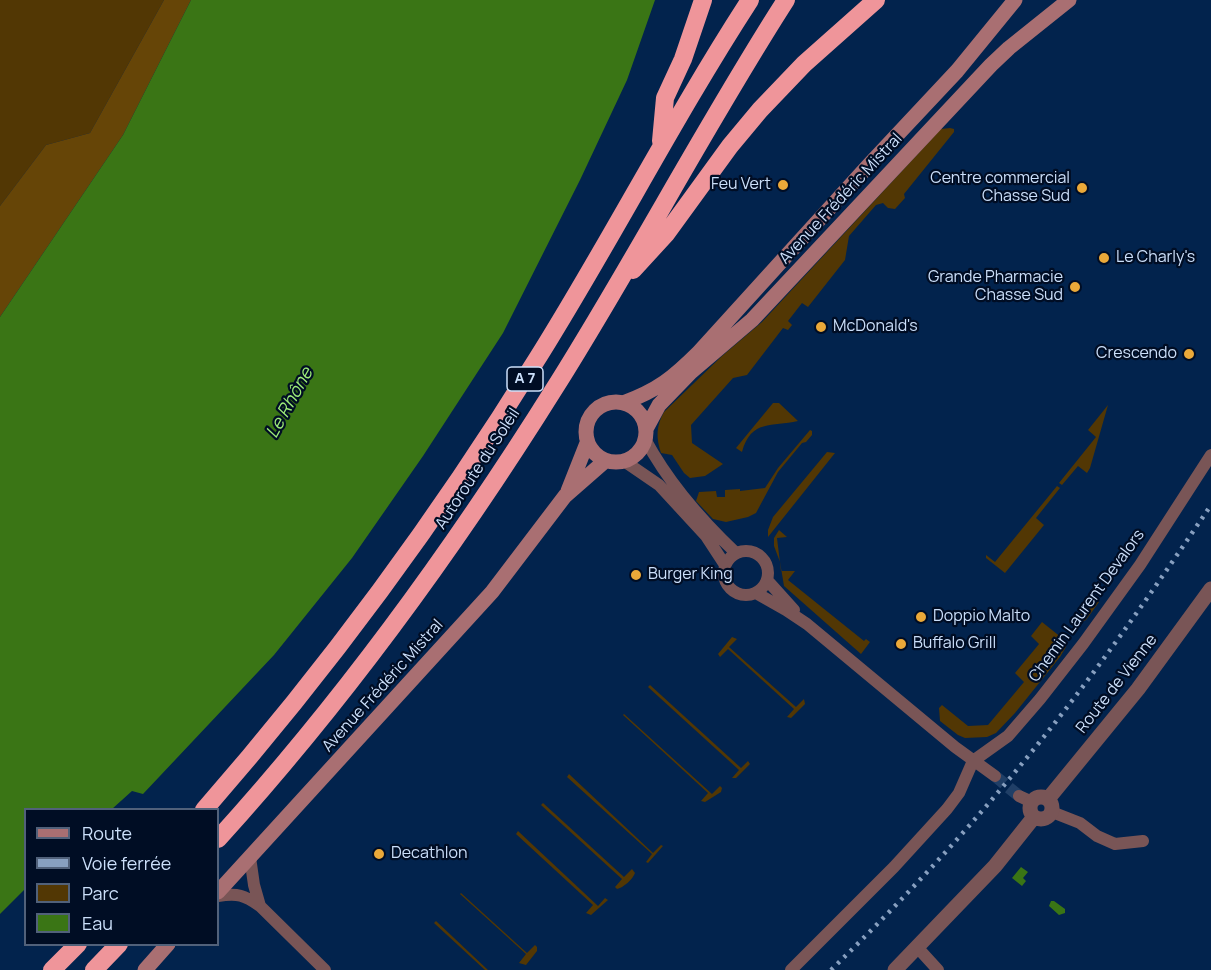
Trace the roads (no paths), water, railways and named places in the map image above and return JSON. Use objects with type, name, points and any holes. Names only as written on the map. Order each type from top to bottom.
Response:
[{"type":"highway","points":[[660,146],[666,98],[683,59],[703,0]]},
{"type":"highway","name":"Autoroute du Soleil","points":[[206,808],[320,671],[426,529],[538,358],[660,146],[750,0]]},
{"type":"highway","name":"Autoroute du Soleil","points":[[219,838],[318,722],[441,561],[519,445],[611,294],[741,70],[786,0]]},
{"type":"highway","points":[[611,294],[666,234],[730,146],[767,103],[804,64],[876,0]]},
{"type":"highway","points":[[52,970],[77,946]]},
{"type":"highway","points":[[94,970],[118,946]]},
{"type":"main road","name":"Avenue Frédéric Mistral","points":[[623,403],[648,394],[675,376],[699,352],[957,71],[1015,0]]},
{"type":"main road","name":"Avenue Frédéric Mistral","points":[[645,434],[659,405],[691,372],[752,320],[1008,48],[1069,0]]},
{"type":"main road","points":[[610,402],[623,403],[636,410],[644,421],[645,434],[640,450],[631,459],[616,463],[605,461],[595,454],[587,443],[586,428],[592,414],[603,405],[610,402]]},
{"type":"main road","name":"Avenue Frédéric Mistral","points":[[565,496],[587,443]]},
{"type":"main road","name":"Avenue Frédéric Mistral","points":[[219,893],[492,592],[565,496],[605,461]]},
{"type":"main road","points":[[145,970],[167,946]]},
{"type":"street","points":[[645,434],[657,462],[704,521],[736,553]]},
{"type":"street","name":"Chemin Laurent Devalors","points":[[973,761],[1008,736],[1073,657],[1140,565],[1211,455]]},
{"type":"street","points":[[624,461],[659,485],[706,536],[725,565]]},
{"type":"street","points":[[673,500],[678,487]]},
{"type":"street","points":[[748,550],[760,555],[767,566],[765,585],[756,593],[745,595],[734,591],[724,577],[725,565],[736,553],[748,550]]},
{"type":"street","points":[[767,580],[807,624]]},
{"type":"street","name":"Route de Vienne","points":[[1050,805],[1211,589]]},
{"type":"street","points":[[756,593],[807,624],[973,761],[995,776]]},
{"type":"street","points":[[791,970],[894,867],[947,809],[958,793],[973,761]]},
{"type":"street","points":[[895,970],[995,866],[1028,805],[1044,819],[1050,805],[1097,836],[1115,844],[1143,841]]},
{"type":"street","points":[[250,857],[254,885],[261,906]]},
{"type":"street","points":[[219,894],[244,896],[261,906],[324,970]]},
{"type":"street","points":[[916,947],[938,970]]},
{"type":"water","name":"Le Rhône","points":[[191,0],[655,0],[627,80],[580,180],[503,333],[423,456],[352,558],[274,655],[143,794],[132,791],[113,808],[24,808],[24,890],[0,914],[0,317],[123,135]]},
{"type":"water","points":[[1021,867],[1028,872],[1023,878],[1026,881],[1022,886],[1012,878]]},
{"type":"water","points":[[1051,901],[1065,909],[1065,913],[1059,915],[1049,906]]},
{"type":"tunnel","points":[[995,776],[1019,796]]},
{"type":"railway","points":[[831,970],[928,871],[1020,766],[1119,638],[1211,505]]},
{"type":"place","name":"Feu Vert","points":[[783,185]]},
{"type":"place","name":"Centre commercial Chasse Sud","points":[[1082,188]]},
{"type":"place","name":"Le Charly's","points":[[1104,258]]},
{"type":"place","name":"Grande Pharmacie Chasse Sud","points":[[1075,287]]},
{"type":"place","name":"McDonald's","points":[[821,327]]},
{"type":"place","name":"Crescendo","points":[[1189,354]]},
{"type":"place","name":"Burger King","points":[[636,575]]},
{"type":"place","name":"Doppio Malto","points":[[921,617]]},
{"type":"place","name":"Buffalo Grill","points":[[901,644]]},
{"type":"place","name":"Decathlon","points":[[379,854]]}]
